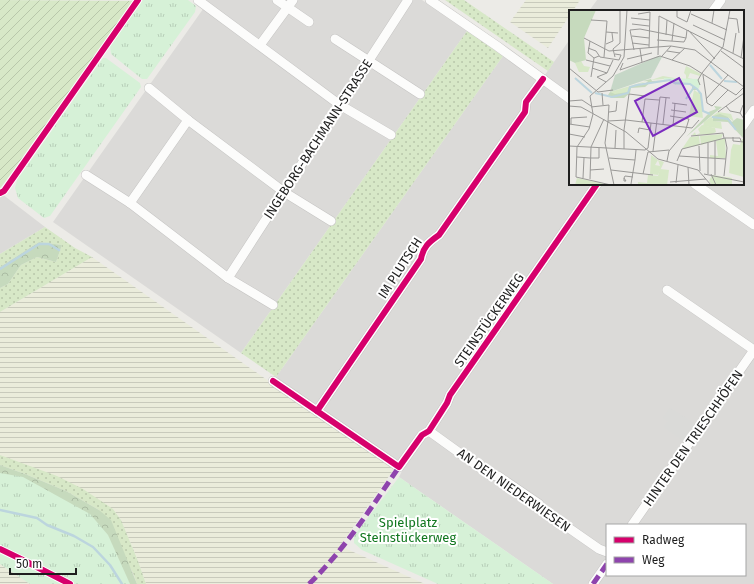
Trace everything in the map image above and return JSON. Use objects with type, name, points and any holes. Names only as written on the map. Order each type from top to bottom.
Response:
[{"type":"street","points":[[198,0],[340,105],[392,135]]},
{"type":"street","points":[[277,0],[290,4],[309,22]]},
{"type":"street","name":"INGEBORG-BACHMANN-STRASSE","points":[[228,278],[408,0]]},
{"type":"street","points":[[430,0],[569,98]]},
{"type":"street","points":[[714,10],[721,0]]},
{"type":"street","points":[[260,46],[290,4]]},
{"type":"street","points":[[335,39],[420,94]]},
{"type":"street","name":"IM PLUTSCH","points":[[317,411],[421,259],[422,252],[430,241],[439,235],[525,112],[526,102],[543,79]]},
{"type":"street","points":[[149,88],[188,120],[284,192],[331,221]]},
{"type":"street","points":[[744,125],[754,110]]},
{"type":"street","points":[[130,203],[188,120]]},
{"type":"street","points":[[86,175],[130,203],[228,278],[273,305]]},
{"type":"street","name":"STEINSTÜCKERWEG","points":[[317,411],[399,467],[422,435],[428,431],[447,403],[450,395],[596,185]]},
{"type":"street","points":[[699,185],[754,226]]},
{"type":"street","name":"HINTER DEN TRIESCHHÖFEN","points":[[633,524],[754,350],[667,290]]},
{"type":"street","points":[[273,381],[317,411]]},
{"type":"street","name":"AN DEN NIEDERWIESEN","points":[[428,431],[490,475],[498,476],[539,504],[543,510],[603,551]]},
{"type":"street","points":[[593,584],[606,565]]},
{"type":"shaded area","points":[[205,0],[422,0],[467,31],[241,353],[53,222],[208,2]]},
{"type":"shaded area","points":[[597,0],[754,0],[754,584],[553,584],[399,477],[405,465],[314,405],[276,377],[503,56],[540,82],[569,40],[569,185],[744,185],[744,10],[590,10]]},
{"type":"shaded area","points":[[2,194],[45,227],[0,254],[0,196]]},
{"type":"shaded area","points":[[670,408],[697,425],[685,442],[664,427],[668,421],[663,418]]},
{"type":"green space","points":[[0,0],[133,1],[0,188]]},
{"type":"green space","points":[[143,0],[188,0],[196,6],[195,12],[147,79],[142,79],[111,54],[110,46]]},
{"type":"green space","points":[[445,0],[464,0],[554,62],[548,71]]},
{"type":"green space","points":[[526,0],[580,0],[574,10],[569,10],[569,16],[548,48],[510,22]]},
{"type":"green space","points":[[467,31],[503,56],[276,377],[241,353]]},
{"type":"green space","points":[[103,58],[106,58],[140,83],[141,87],[50,216],[44,218],[18,198],[15,188],[17,180]]},
{"type":"green space","points":[[45,227],[75,248],[92,257],[0,312],[0,288],[8,284],[21,265],[37,257],[56,262],[62,245],[39,242],[0,267],[0,254]]},
{"type":"green space","points":[[39,242],[62,245],[56,262],[37,257],[21,265],[8,284],[0,288],[0,267]]},
{"type":"green space","points":[[92,257],[394,469],[340,546],[425,584],[146,584],[121,520],[113,509],[0,455],[0,312]]},
{"type":"green space","points":[[0,455],[57,476],[83,489],[113,509],[121,520],[146,584],[137,584],[133,573],[99,510],[66,491],[0,465]]},
{"type":"green space","points":[[0,465],[66,491],[99,510],[111,520],[137,584],[118,584],[0,487]]},
{"type":"green space","points":[[0,473],[23,477],[90,514],[108,535],[130,584],[30,584],[0,564]]},
{"type":"green space","name":"Spielplatz Steinstückerweg","points":[[399,477],[553,584],[438,584],[362,550],[354,543],[354,536]]},
{"type":"green space","points":[[0,564],[30,584],[0,584]]},
{"type":"waterway","points":[[0,269],[39,244],[49,244],[59,250]]},
{"type":"waterway","points":[[0,510],[37,518],[47,525],[74,536],[93,547],[110,565],[122,584]]},
{"type":"marked path","points":[[309,584],[346,542],[368,513],[399,467]]},
{"type":"marked path","points":[[593,584],[606,565]]},
{"type":"cycle path","points":[[0,193],[4,191],[138,0]]},
{"type":"cycle path","points":[[317,411],[421,259],[425,248],[439,235],[525,112],[526,102],[543,79]]},
{"type":"cycle path","points":[[273,381],[399,467],[422,435],[429,431],[447,403],[450,395],[596,185]]},
{"type":"cycle path","points":[[0,549],[70,584]]}]
